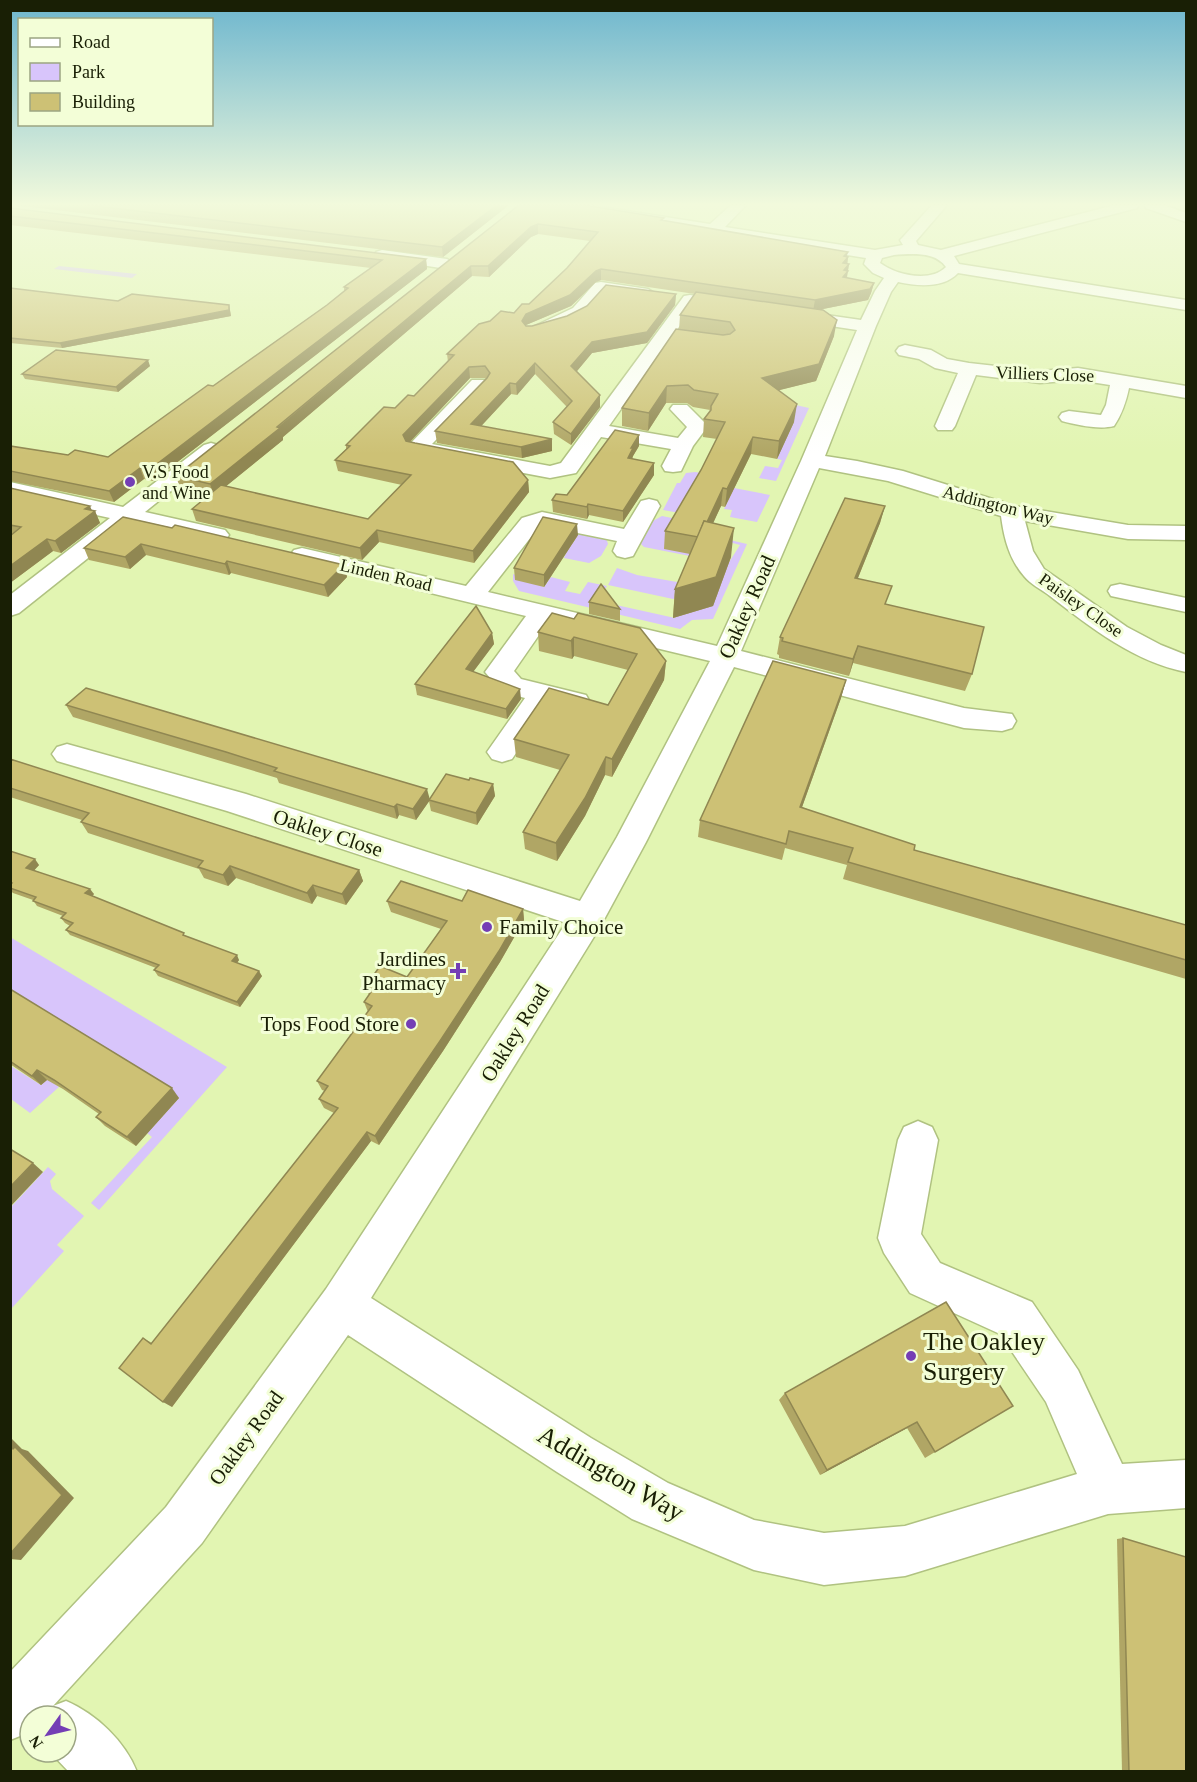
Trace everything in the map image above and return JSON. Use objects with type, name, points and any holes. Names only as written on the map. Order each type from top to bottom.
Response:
[{"type":"street","points":[[533,332],[579,312],[601,288]]},
{"type":"street","points":[[479,384],[417,447],[550,471],[568,468],[665,337],[698,302],[602,288]]},
{"type":"street","name":"Oakley Road","points":[[46,1704],[184,1525],[342,1305],[588,917],[633,836],[726,656],[812,461],[884,288]]},
{"type":"street","points":[[1080,288],[1186,305]]},
{"type":"street","points":[[772,312],[867,326]]},
{"type":"street","points":[[665,337],[688,340]]},
{"type":"street","name":"Villiers Close","points":[[905,351],[924,354],[942,364],[969,369],[1040,377],[1078,374],[1186,392]]},
{"type":"street","name":"Villiers Close","points":[[942,430],[969,369]]},
{"type":"street","name":"Villiers Close","points":[[1069,417],[1107,427],[1116,405],[1121,380]]},
{"type":"street","points":[[673,466],[683,445],[698,426],[680,409]]},
{"type":"street","points":[[597,430],[683,445]]},
{"type":"street","points":[[10,608],[225,438]]},
{"type":"street","name":"Addington Way","points":[[812,461],[895,476],[1012,512],[1128,532],[1186,532]]},
{"type":"street","points":[[10,489],[244,542]]},
{"type":"street","points":[[472,595],[530,524],[542,519],[628,544],[649,506]]},
{"type":"street","name":"Paisley Close","points":[[1012,512],[1015,538],[1033,572],[1075,604],[1125,636],[1167,659],[1186,664]]},
{"type":"street","name":"Linden Road","points":[[278,550],[726,656],[964,718],[1002,721]]},
{"type":"street","name":"Paisley Close","points":[[1120,591],[1186,605]]},
{"type":"street","points":[[542,612],[499,672],[512,686],[576,702]]},
{"type":"street","points":[[502,752],[542,694]]},
{"type":"street","name":"Oakley Close","points":[[67,754],[235,802],[588,917]]},
{"type":"street","points":[[918,1140],[899,1238],[925,1278],[1016,1318],[1062,1386],[1108,1489]]},
{"type":"street","name":"Addington Way","points":[[342,1305],[574,1455],[650,1501],[754,1545],[824,1559],[905,1551],[1108,1489],[1186,1484]]},
{"type":"street","points":[[78,1746],[109,1772]]},
{"type":"green space","points":[[787,403],[809,408],[776,481],[759,478],[765,466],[778,468],[782,460],[777,459],[780,451],[759,443],[782,447],[794,421]]},
{"type":"green space","points":[[686,473],[707,474],[685,514],[663,510],[677,483],[680,483]]},
{"type":"green space","points":[[734,488],[770,495],[757,522],[730,517],[732,510],[724,509]]},
{"type":"green space","points":[[662,516],[682,520],[696,555],[726,567],[740,545],[729,542],[730,540],[747,544],[713,619],[692,620],[680,629],[519,591],[513,581],[513,574],[544,587],[551,577],[570,582],[565,591],[580,594],[588,582],[607,586],[598,601],[675,618],[682,596],[673,599],[608,585],[617,568],[637,575],[683,583],[695,557],[644,547],[639,542],[651,522]]},
{"type":"green space","points":[[578,534],[606,538],[608,544],[601,556],[589,563],[564,558],[570,543],[573,543]]},
{"type":"green space","points":[[10,937],[227,1067],[99,1210],[91,1203],[152,1137],[147,1133],[179,1098],[11,993]]},
{"type":"green space","points":[[11,1066],[41,1085],[48,1079],[59,1087],[30,1113],[11,1099]]},
{"type":"green space","points":[[48,1167],[56,1174],[50,1181],[52,1189],[84,1216],[57,1245],[64,1251],[11,1309],[11,1207]]},
{"type":"building","points":[[10,288],[118,301],[132,294],[229,305],[229,310],[60,343],[10,338]]},
{"type":"building","points":[[348,288],[388,288],[149,470],[140,468],[109,491],[10,471],[10,446],[68,455],[75,450],[108,457],[208,385],[213,386]]},
{"type":"building","points":[[414,288],[444,288],[277,427],[280,428],[210,484],[176,476]]},
{"type":"building","points":[[546,288],[577,288],[570,295],[526,314],[522,321],[526,326],[567,316],[587,306],[603,288],[631,288],[676,294],[647,332],[592,342],[571,366],[600,395],[571,434],[553,422],[572,401],[535,363],[516,384],[510,383],[471,424],[552,439],[521,447],[435,431],[487,378],[490,373],[485,366],[469,367],[403,435],[406,441],[513,462],[528,480],[473,551],[377,530],[360,548],[192,509],[221,485],[368,519],[411,475],[335,460],[350,446],[346,445],[384,407],[395,408],[408,395],[414,396],[454,355],[447,354],[479,324],[490,321],[501,311],[514,313],[522,304],[529,304]]},
{"type":"building","points":[[733,288],[871,288],[815,300]]},
{"type":"building","points":[[696,292],[823,310],[837,320],[819,364],[762,378],[797,404],[779,441],[753,437],[727,489],[723,488],[707,522],[704,521],[698,537],[665,531],[701,470],[725,422],[704,419],[718,394],[694,390],[688,385],[667,386],[649,413],[622,408],[676,329],[723,335],[735,330],[730,322],[680,315]]},
{"type":"building","points":[[56,350],[148,360],[116,387],[22,374]]},
{"type":"building","points":[[615,430],[639,435],[628,458],[654,463],[623,511],[552,500],[556,494],[567,495]]},
{"type":"building","points":[[10,488],[90,506],[85,509],[95,511],[55,541],[47,539],[10,566],[10,536],[21,527],[10,525]]},
{"type":"building","points":[[845,498],[885,506],[855,578],[892,586],[885,604],[984,627],[972,674],[858,646],[853,659],[782,641],[783,638],[780,637]]},
{"type":"building","points":[[123,517],[172,528],[175,525],[344,565],[324,585],[227,561],[225,564],[141,544],[125,557],[84,548]]},
{"type":"building","points":[[543,517],[577,524],[544,575],[514,568]]},
{"type":"building","points":[[704,521],[734,528],[716,577],[675,589]]},
{"type":"building","points":[[601,584],[620,609],[589,602]]},
{"type":"building","points":[[476,606],[492,633],[466,669],[520,689],[506,709],[415,684]]},
{"type":"building","points":[[552,613],[574,619],[578,613],[640,628],[666,661],[612,759],[606,757],[585,798],[556,843],[523,832],[569,755],[514,739],[549,688],[608,705],[637,654],[574,637],[571,641],[538,632]]},
{"type":"building","points":[[773,661],[846,680],[800,807],[915,845],[914,850],[1186,925],[1186,960],[848,862],[853,848],[789,831],[786,844],[700,820]]},
{"type":"building","points":[[86,688],[427,789],[413,809],[397,804],[394,807],[274,771],[277,768],[226,752],[66,705]]},
{"type":"building","points":[[10,759],[359,870],[342,894],[313,885],[307,893],[230,866],[223,875],[198,867],[203,861],[81,822],[89,813],[10,788]]},
{"type":"building","points":[[446,774],[493,784],[476,813],[429,800]]},
{"type":"building","points":[[10,851],[35,859],[26,868],[90,889],[85,893],[184,933],[183,935],[237,955],[232,961],[259,971],[237,1002],[154,970],[159,965],[66,930],[73,923],[61,918],[66,913],[33,901],[36,897],[10,888],[12,883],[10,882]]},
{"type":"building","points":[[401,881],[462,901],[468,890],[523,909],[499,951],[375,1136],[367,1132],[163,1402],[119,1368],[143,1338],[151,1344],[338,1108],[319,1099],[328,1086],[317,1081],[372,1006],[364,1002],[373,989],[366,986],[380,966],[407,977],[447,921],[387,901]]},
{"type":"building","points":[[10,989],[172,1088],[127,1137],[96,1117],[101,1112],[54,1080],[37,1070],[32,1076],[10,1061]]},
{"type":"building","points":[[10,1149],[33,1163],[10,1187]]},
{"type":"building","name":"The Oakley Surgery","points":[[946,1302],[1013,1406],[935,1452],[917,1422],[827,1470],[785,1393]]},
{"type":"building","points":[[10,1446],[13,1449],[15,1447],[62,1495],[10,1554]]},
{"type":"building","points":[[1123,1538],[1186,1557],[1186,1772],[1129,1772]]},
{"type":"place","name":"V.S Food and Wine","points":[[130,482]]},
{"type":"place","name":"Family Choice","points":[[487,927]]},
{"type":"place","name":"Jardines Pharmacy","points":[[458,971]]},
{"type":"place","name":"Tops Food Store","points":[[411,1024]]},
{"type":"place","name":"The Oakley Surgery","points":[[911,1356]]}]
